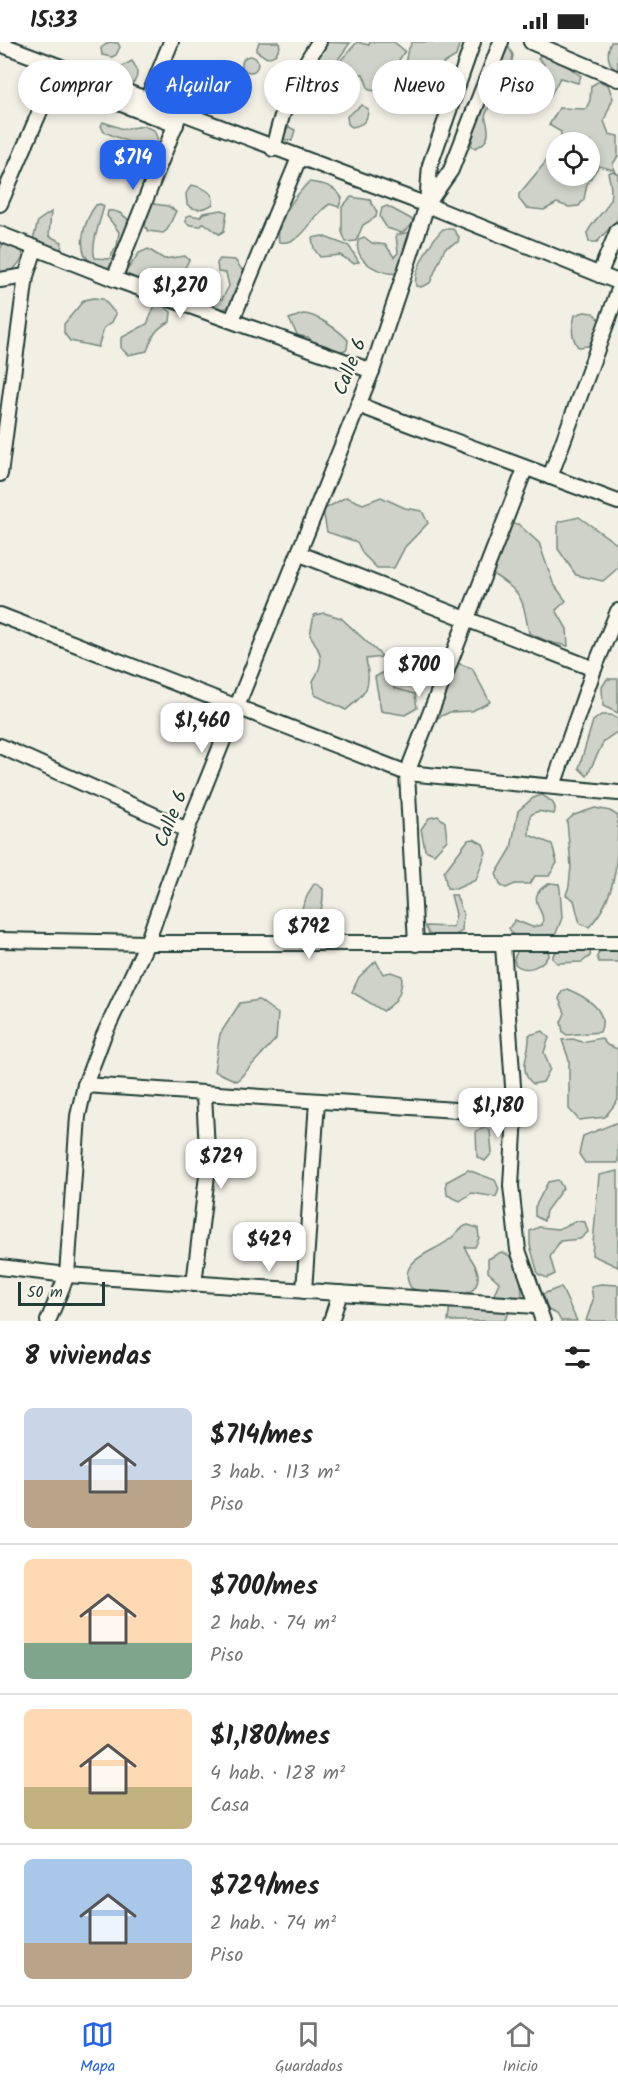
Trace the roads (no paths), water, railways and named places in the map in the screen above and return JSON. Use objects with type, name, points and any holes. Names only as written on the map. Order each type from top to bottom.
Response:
[{"type":"street","points":[[164,60],[171,42]]},
{"type":"street","points":[[273,148],[282,108],[299,72],[319,42]]},
{"type":"street","name":"Calle 6","points":[[48,1321],[67,1275],[78,1116],[86,1085],[103,1037],[147,944],[187,830],[239,706],[372,371],[427,205],[430,165],[473,42]]},
{"type":"street","name":"Calle 6","points":[[427,205],[451,171],[501,42]]},
{"type":"street","points":[[531,42],[618,79]]},
{"type":"street","points":[[0,44],[21,46],[40,60]]},
{"type":"street","points":[[133,102],[178,119],[273,148],[427,205],[618,282]]},
{"type":"street","points":[[0,204],[38,114]]},
{"type":"street","points":[[169,114],[178,119]]},
{"type":"street","points":[[114,279],[178,119]]},
{"type":"street","points":[[232,320],[299,158]]},
{"type":"street","points":[[599,275],[618,230]]},
{"type":"street","points":[[0,234],[114,279],[372,371]]},
{"type":"street","points":[[0,474],[26,276],[35,249]]},
{"type":"street","points":[[0,280],[26,276]]},
{"type":"street","points":[[550,477],[618,292]]},
{"type":"street","points":[[358,405],[618,502]]},
{"type":"street","points":[[416,944],[407,773],[525,469]]},
{"type":"street","points":[[300,554],[594,669]]},
{"type":"street","points":[[553,786],[594,669],[618,611]]},
{"type":"street","points":[[0,615],[407,773],[618,794]]},
{"type":"street","points":[[0,746],[187,830]]},
{"type":"street","points":[[0,940],[147,944],[618,944]]},
{"type":"street","points":[[503,945],[515,1114],[512,1197],[518,1250],[535,1306],[543,1321]]},
{"type":"street","points":[[86,1085],[204,1095],[515,1114]]},
{"type":"street","points":[[194,1284],[208,1167],[204,1095]]},
{"type":"street","points":[[304,1291],[317,1102]]},
{"type":"street","points":[[0,1267],[67,1275],[535,1306]]},
{"type":"street","points":[[331,1321],[340,1293]]}]
